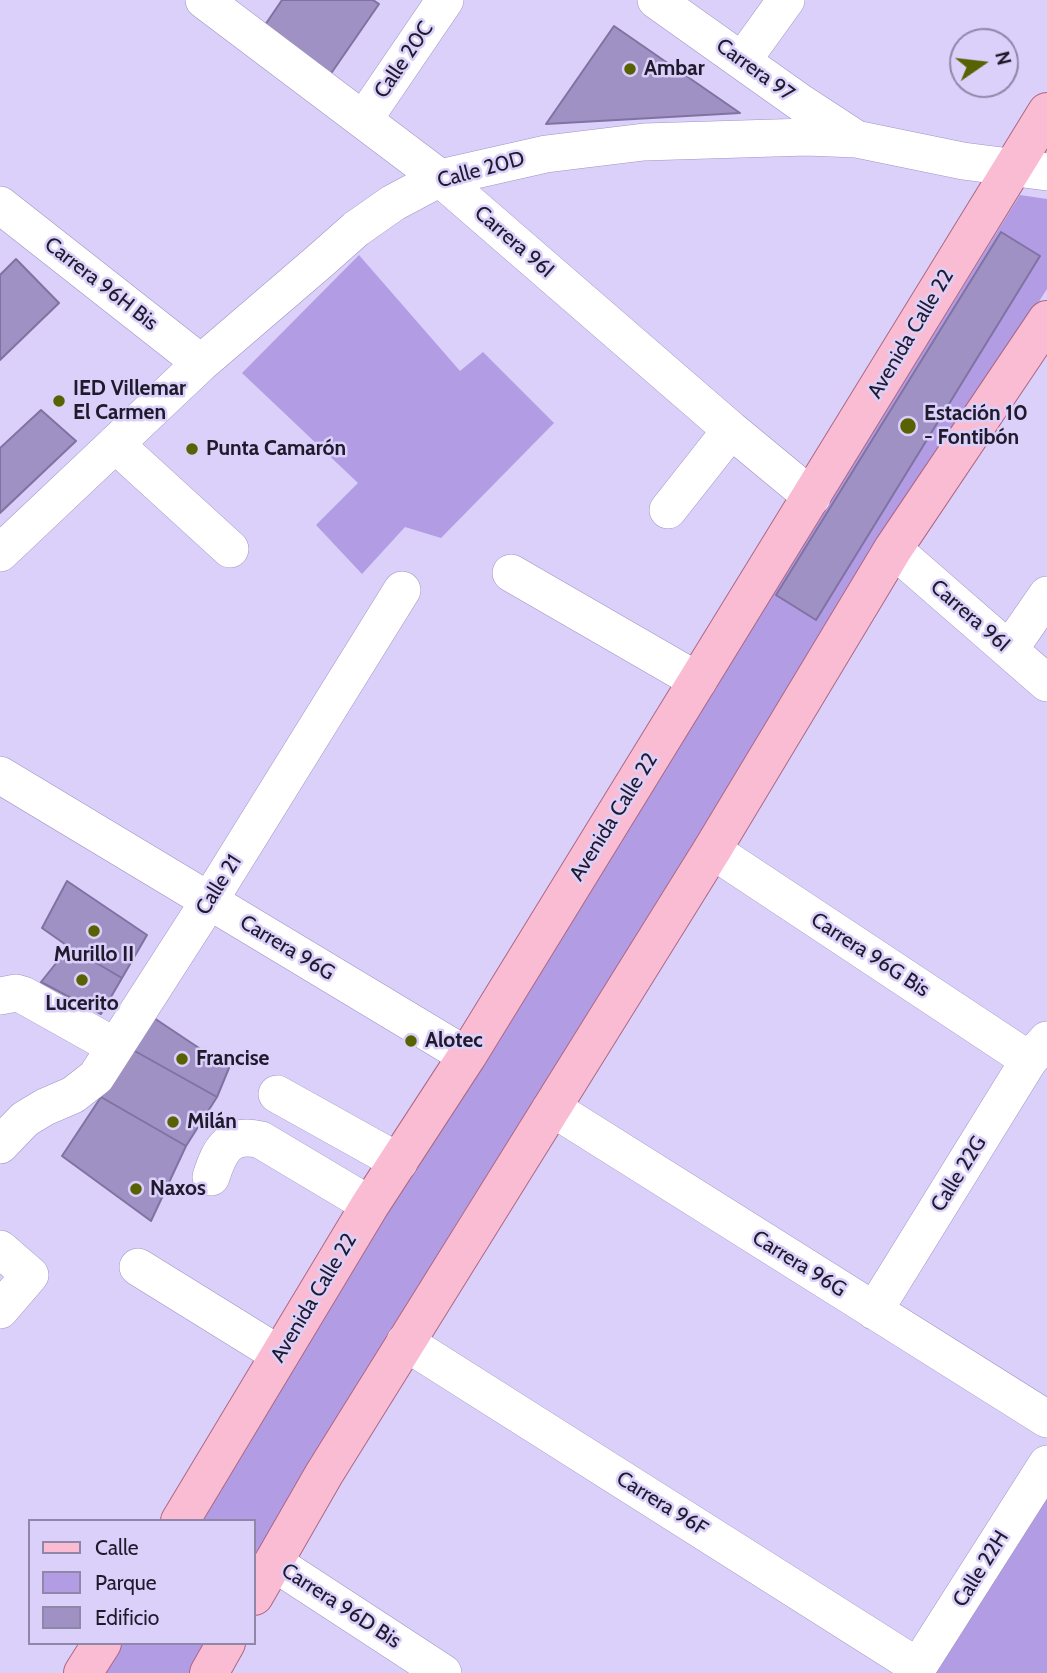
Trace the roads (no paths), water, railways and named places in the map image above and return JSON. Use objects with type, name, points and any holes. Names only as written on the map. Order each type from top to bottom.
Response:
[{"type":"main road","name":"Avenida Calle 22","points":[[181,1519],[370,1205],[467,1056],[812,497],[1030,169],[1047,112]]},
{"type":"main road","points":[[256,1593],[324,1474],[712,850],[893,549],[1047,320]]},
{"type":"main road","points":[[83,1673],[101,1645]]},
{"type":"main road","points":[[209,1673],[225,1645]]},
{"type":"street","name":"Carrera 96I","points":[[204,0],[440,178],[812,497]]},
{"type":"street","name":"Calle 20C","points":[[364,119],[444,0]]},
{"type":"street","name":"Carrera 97","points":[[656,0],[856,139]]},
{"type":"street","points":[[742,61],[786,0]]},
{"type":"street","name":"Calle 20D","points":[[0,553],[201,363],[356,229],[394,202],[440,178],[546,154],[644,142],[807,137],[856,139],[963,161],[1030,169]]},
{"type":"street","name":"Carrera 96H Bis","points":[[0,205],[201,363]]},
{"type":"street","points":[[668,510],[731,430]]},
{"type":"street","points":[[115,444],[230,549]]},
{"type":"street","name":"Carrera 96I","points":[[893,549],[1047,683]]},
{"type":"street","points":[[511,573],[698,681]]},
{"type":"street","name":"Calle 21","points":[[0,1145],[25,1119],[73,1095],[96,1077],[402,590]]},
{"type":"street","points":[[1009,650],[1047,595]]},
{"type":"street","name":"Carrera 96G","points":[[0,775],[467,1056]]},
{"type":"street","name":"Carrera 96G Bis","points":[[712,850],[1038,1050]]},
{"type":"street","points":[[0,996],[16,993],[23,995],[114,1046]]},
{"type":"street","name":"Calle 22G","points":[[874,1311],[1038,1050]]},
{"type":"street","points":[[277,1094],[399,1162]]},
{"type":"street","name":"Carrera 96G","points":[[550,1110],[565,1116],[1047,1419]]},
{"type":"street","points":[[211,1177],[219,1153],[231,1141],[247,1136],[261,1140],[370,1205]]},
{"type":"street","points":[[0,1249],[30,1275],[0,1310]]},
{"type":"street","points":[[138,1267],[280,1355]]},
{"type":"street","name":"Carrera 96F","points":[[405,1342],[916,1670]]},
{"type":"street","name":"Calle 22H","points":[[916,1670],[1047,1464]]},
{"type":"street","name":"Carrera 96D Bis","points":[[274,1562],[443,1673]]},
{"type":"place","name":"Ambar","points":[[630,69]]},
{"type":"place","name":"IED Villemar El Carmen","points":[[59,401]]},
{"type":"place","name":"Estación 10 - Fontibón","points":[[908,426]]},
{"type":"place","name":"Punta Camarón","points":[[192,449]]},
{"type":"place","name":"Murillo II","points":[[94,931]]},
{"type":"place","name":"Lucerito","points":[[82,980]]},
{"type":"place","name":"Alotec","points":[[411,1041]]},
{"type":"place","name":"Francise","points":[[182,1059]]},
{"type":"place","name":"Milán","points":[[173,1122]]},
{"type":"place","name":"Naxos","points":[[136,1189]]}]
